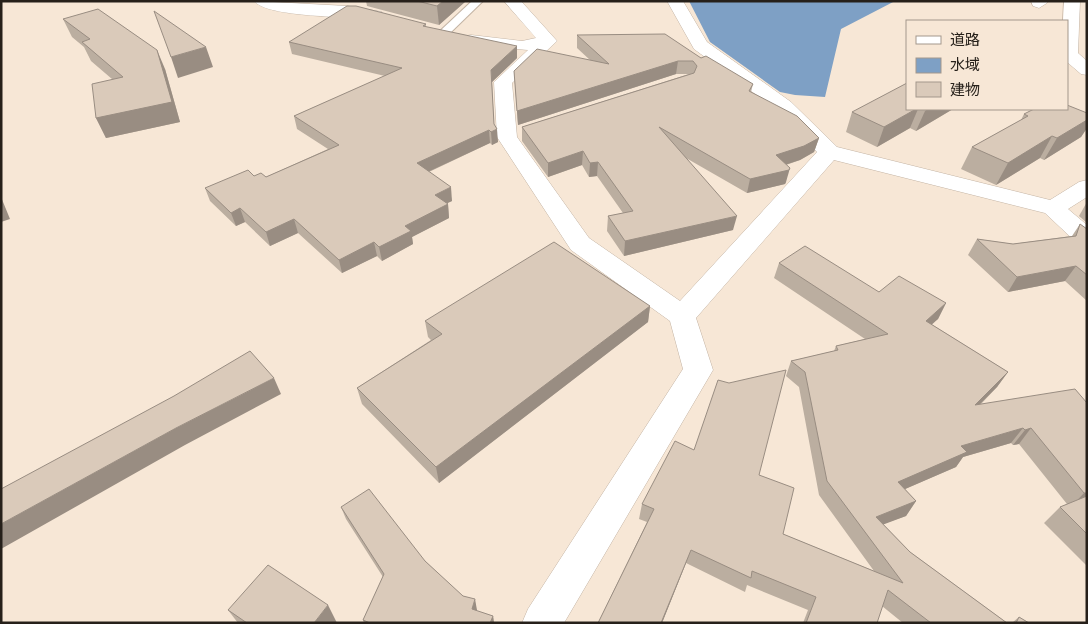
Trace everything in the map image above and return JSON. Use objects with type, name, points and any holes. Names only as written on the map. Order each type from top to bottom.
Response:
[{"type":"street","points":[[262,1],[295,10],[358,11],[387,18]]},
{"type":"street","points":[[512,1],[548,41]]},
{"type":"street","points":[[675,1],[700,45],[784,106],[829,152],[1053,208],[1087,238]]},
{"type":"street","points":[[1072,1],[1069,54],[1087,70]]},
{"type":"street","points":[[425,28],[471,40],[522,46],[548,41]]},
{"type":"street","points":[[542,623],[698,370],[682,316],[580,244],[516,134],[503,82],[548,41]]},
{"type":"street","points":[[682,316],[829,152]]},
{"type":"street","points":[[1053,208],[1087,187]]},
{"type":"lane","points":[[444,33],[478,1]]},
{"type":"water","points":[[689,1],[895,1],[841,29],[825,97],[780,92],[710,42]]},
{"type":"building","points":[[417,1],[443,1],[437,6]]},
{"type":"building","points":[[347,6],[356,6],[426,24],[423,26],[517,46],[491,70],[494,124],[497,129],[491,132],[489,130],[417,163],[451,187],[435,195],[448,204],[405,226],[411,231],[379,247],[374,242],[339,260],[294,219],[266,232],[240,208],[231,213],[205,188],[248,170],[254,176],[261,173],[266,177],[339,145],[294,116],[402,68],[289,42]]},
{"type":"building","points":[[98,9],[157,50],[172,102],[96,118],[92,84],[123,77],[82,42],[90,39],[63,19]]},
{"type":"building","points":[[154,11],[206,47],[171,57]]},
{"type":"building","points":[[665,34],[701,58],[706,56],[753,84],[749,91],[797,116],[819,138],[804,146],[776,155],[790,168],[789,170],[750,179],[659,127],[737,216],[625,241],[608,216],[633,211],[598,162],[590,163],[583,151],[548,163],[522,127],[694,73],[697,66],[693,61],[678,61],[517,111],[514,71],[537,49],[609,64],[577,35]]},
{"type":"building","points":[[906,84],[906,110],[914,110],[884,127],[852,112]]},
{"type":"building","points":[[1068,105],[1087,113],[1087,120],[1057,138],[1052,136],[1008,163],[972,147],[1028,116],[1024,114],[1032,110],[1068,110]]},
{"type":"building","points":[[1080,224],[1087,229],[1087,275],[1076,266],[1017,277],[977,239],[1013,244],[1076,236]]},
{"type":"building","points":[[554,242],[650,306],[436,467],[357,388],[442,334],[425,321]]},
{"type":"building","points":[[805,246],[879,292],[899,276],[946,303],[926,321],[1008,372],[975,405],[1075,389],[1087,403],[1087,493],[1084,493],[1031,428],[1025,430],[1023,428],[961,446],[967,452],[898,482],[916,501],[876,517],[910,552],[1007,623],[931,623],[888,590],[877,623],[806,623],[816,597],[752,571],[751,578],[691,550],[661,623],[598,623],[654,509],[642,504],[675,441],[694,450],[718,380],[729,383],[786,370],[759,475],[794,488],[783,534],[903,583],[827,481],[805,372],[791,361],[838,350],[836,346],[888,334],[779,263]]},
{"type":"building","points":[[250,351],[274,378],[176,428],[1,524],[1,489],[174,396]]},
{"type":"building","points":[[369,489],[425,561],[463,596],[475,599],[472,609],[493,616],[490,623],[370,623],[363,620],[384,574],[341,507]]},
{"type":"building","points":[[1087,496],[1087,534],[1060,507]]},
{"type":"building","points":[[268,565],[328,605],[314,623],[247,623],[228,610]]},
{"type":"building","points":[[1019,617],[1029,623],[1016,623]]}]
